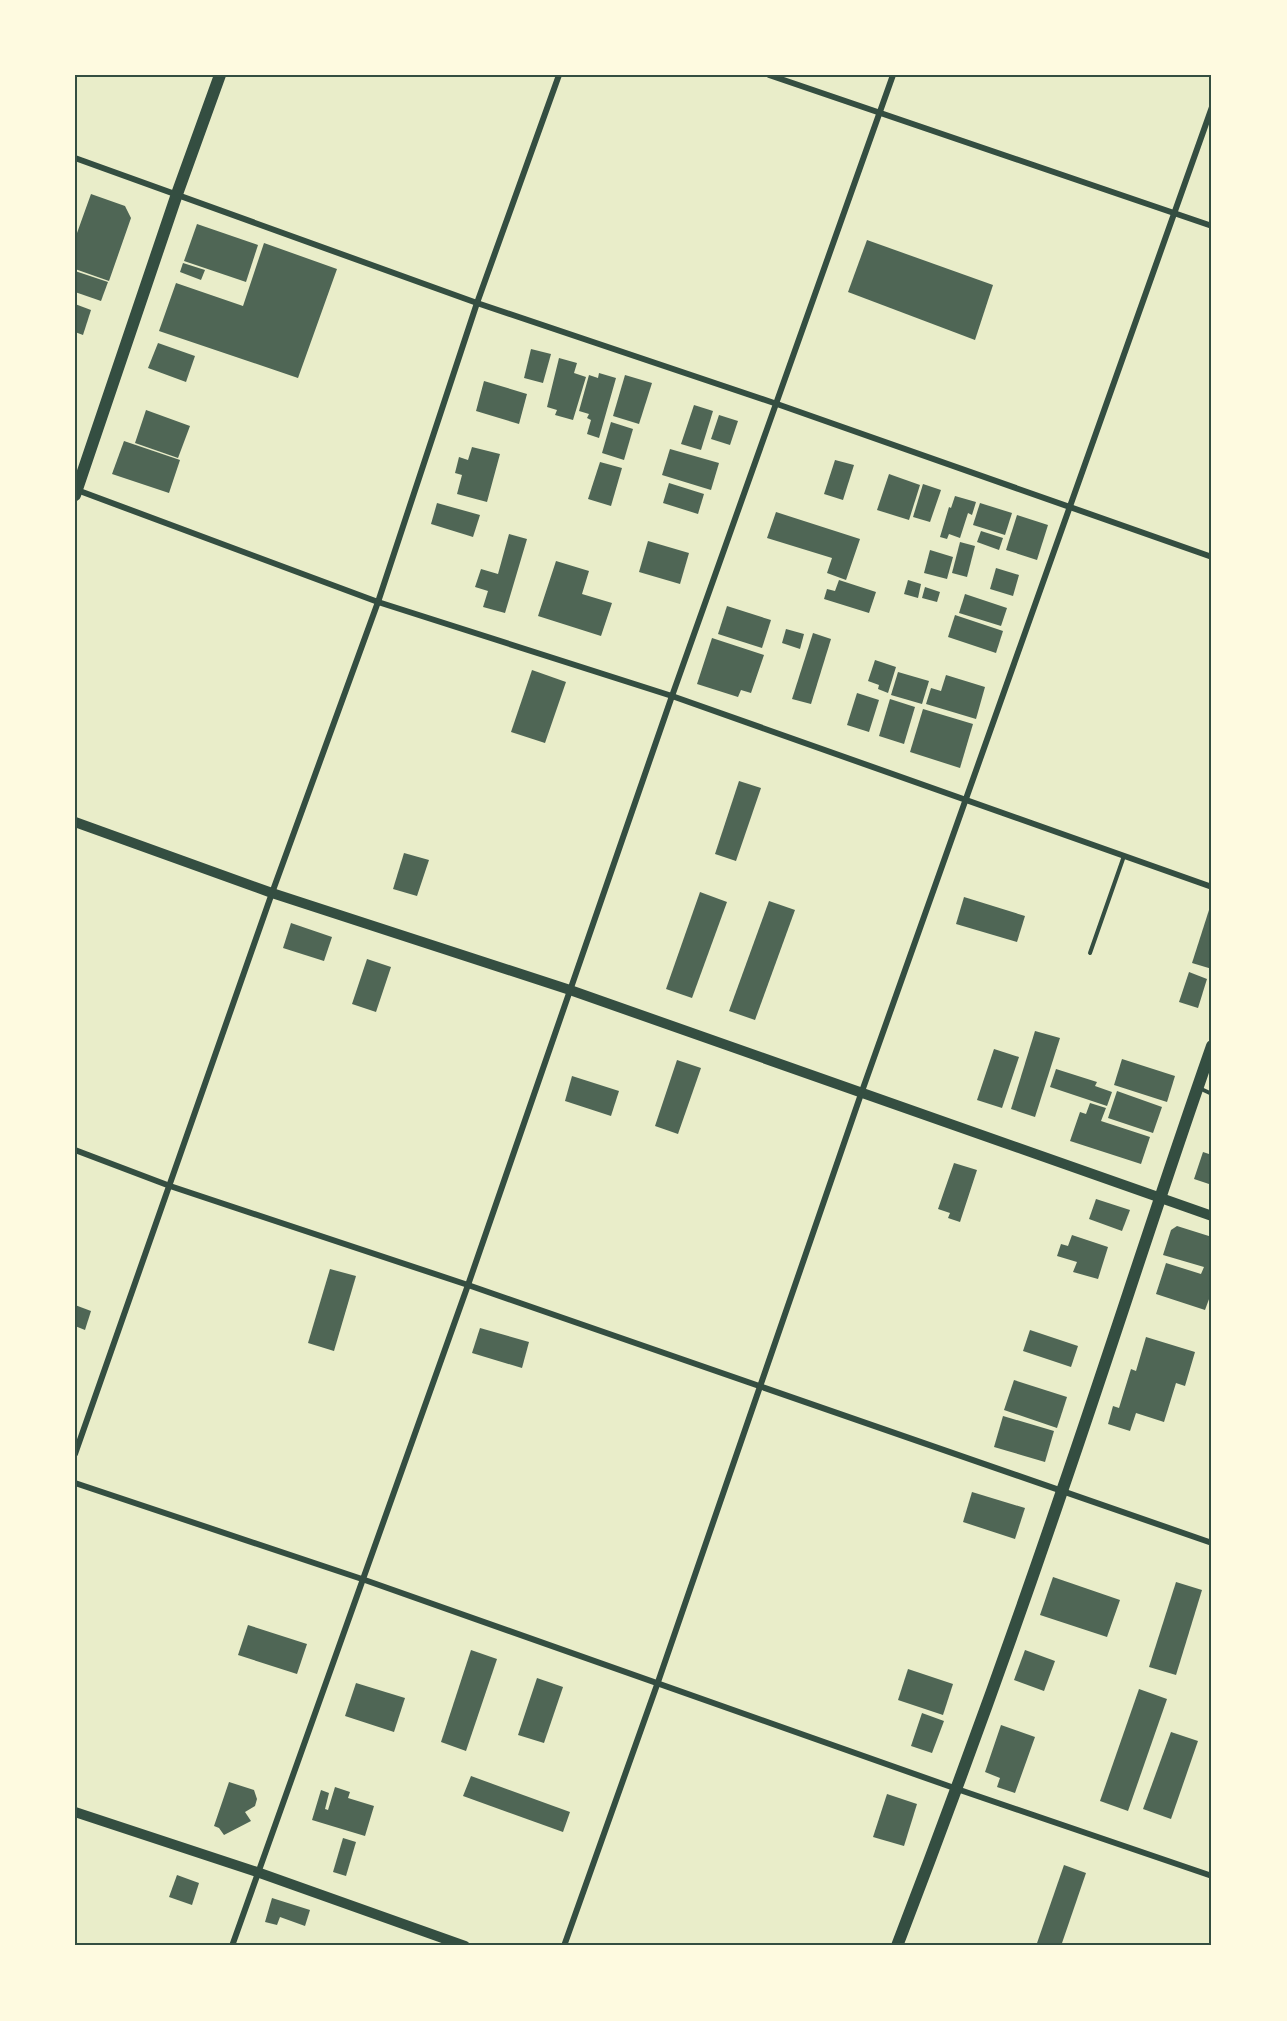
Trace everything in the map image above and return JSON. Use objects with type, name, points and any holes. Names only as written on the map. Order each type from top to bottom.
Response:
[{"type":"main road","points":[[76,491],[220,75]]},
{"type":"main road","points":[[897,1946],[957,1789],[1063,1490],[1159,1197],[1212,1046]]},
{"type":"street","points":[[75,1454],[272,893],[378,603],[477,303],[559,75]]},
{"type":"street","points":[[769,75],[1212,226]]},
{"type":"street","points":[[232,1946],[468,1285],[672,696],[893,75]]},
{"type":"street","points":[[564,1946],[761,1387],[861,1094],[1069,506],[1176,213],[1212,106]]},
{"type":"street","points":[[75,158],[477,303],[777,404],[1212,557]]},
{"type":"street","points":[[76,491],[378,603],[672,696],[1212,887]]},
{"type":"street","points":[[75,822],[272,893],[570,990],[1212,1216]]},
{"type":"street","points":[[75,1150],[170,1186],[468,1285],[1212,1543]]},
{"type":"street","points":[[75,1483],[362,1579],[957,1789],[1212,1876]]},
{"type":"street","points":[[75,1812],[257,1872],[465,1946]]},
{"type":"lane","points":[[1090,953],[1124,856]]},
{"type":"lane","points":[[1197,1088],[1212,1094]]},
{"type":"building","points":[[91,194],[125,206],[131,218],[109,281],[75,269],[75,232],[77,233]]},
{"type":"building","points":[[197,224],[258,245],[246,282],[184,261]]},
{"type":"building","points":[[867,240],[993,285],[975,340],[848,292]]},
{"type":"building","points":[[264,243],[337,269],[298,378],[159,331],[176,283],[243,306]]},
{"type":"building","points":[[183,263],[205,270],[201,280],[180,272]]},
{"type":"building","points":[[75,271],[108,282],[101,301],[75,292]]},
{"type":"building","points":[[75,304],[91,310],[83,335],[75,332]]},
{"type":"building","points":[[158,343],[195,356],[186,382],[148,368]]},
{"type":"building","points":[[531,349],[551,354],[543,383],[524,378]]},
{"type":"building","points":[[559,358],[577,363],[574,373],[586,377],[573,420],[555,415],[557,410],[547,407]]},
{"type":"building","points":[[599,373],[616,378],[599,438],[587,434],[591,420],[587,418],[589,414],[579,411],[589,375],[598,378]]},
{"type":"building","points":[[625,375],[652,383],[639,424],[613,416]]},
{"type":"building","points":[[484,381],[527,394],[519,424],[476,411]]},
{"type":"building","points":[[694,405],[713,411],[701,450],[681,444]]},
{"type":"building","points":[[146,410],[190,426],[178,458],[135,443]]},
{"type":"building","points":[[719,415],[738,421],[730,445],[711,439]]},
{"type":"building","points":[[611,422],[633,429],[624,460],[602,453]]},
{"type":"building","points":[[124,441],[180,460],[169,493],[112,474]]},
{"type":"building","points":[[472,447],[500,454],[487,502],[457,494],[462,475],[455,473],[459,457],[468,460]]},
{"type":"building","points":[[670,449],[719,463],[711,490],[662,475]]},
{"type":"building","points":[[835,460],[854,465],[843,500],[824,494]]},
{"type":"building","points":[[600,462],[622,468],[611,506],[588,499]]},
{"type":"building","points":[[889,474],[920,485],[909,520],[877,510]]},
{"type":"building","points":[[669,483],[704,494],[698,514],[663,503]]},
{"type":"building","points":[[923,484],[941,490],[930,522],[913,517]]},
{"type":"building","points":[[955,496],[976,502],[972,515],[968,513],[960,538],[949,534],[947,539],[940,537],[949,507],[951,508]]},
{"type":"building","points":[[437,503],[480,515],[473,537],[431,524]]},
{"type":"building","points":[[980,503],[1012,513],[1005,535],[973,525]]},
{"type":"building","points":[[776,512],[860,539],[846,580],[827,573],[832,558],[767,538]]},
{"type":"building","points":[[1017,515],[1048,525],[1037,560],[1006,550]]},
{"type":"building","points":[[981,531],[1003,538],[999,550],[977,542]]},
{"type":"building","points":[[509,534],[527,539],[505,613],[483,607],[488,591],[475,587],[481,569],[498,574]]},
{"type":"building","points":[[648,541],[689,553],[680,584],[639,572]]},
{"type":"building","points":[[960,542],[975,546],[967,577],[952,573]]},
{"type":"building","points":[[930,550],[953,557],[947,579],[924,573]]},
{"type":"building","points":[[556,561],[589,571],[582,594],[612,603],[601,636],[538,616]]},
{"type":"building","points":[[996,568],[1019,575],[1013,596],[990,589]]},
{"type":"building","points":[[839,580],[876,592],[869,613],[824,599],[827,589],[835,591]]},
{"type":"building","points":[[908,580],[921,584],[918,598],[904,594]]},
{"type":"building","points":[[925,587],[940,592],[937,602],[922,598]]},
{"type":"building","points":[[965,594],[1007,608],[1001,626],[959,613]]},
{"type":"building","points":[[727,606],[771,620],[762,648],[718,634]]},
{"type":"building","points":[[955,615],[1003,631],[996,653],[948,637]]},
{"type":"building","points":[[786,629],[804,634],[800,649],[782,643]]},
{"type":"building","points":[[813,633],[831,639],[811,704],[792,699]]},
{"type":"building","points":[[712,638],[764,655],[751,693],[741,690],[738,697],[697,684]]},
{"type":"building","points":[[875,660],[896,667],[888,693],[878,689],[879,685],[868,681]]},
{"type":"building","points":[[532,670],[566,682],[545,743],[511,732]]},
{"type":"building","points":[[898,672],[929,681],[922,704],[891,695]]},
{"type":"building","points":[[946,675],[985,687],[976,719],[926,704],[931,688],[941,691]]},
{"type":"building","points":[[857,693],[879,700],[869,732],[847,725]]},
{"type":"building","points":[[890,699],[915,707],[904,744],[879,736]]},
{"type":"building","points":[[923,709],[973,724],[960,768],[910,752]]},
{"type":"building","points":[[739,781],[761,788],[736,861],[715,854]]},
{"type":"building","points":[[404,853],[429,860],[417,896],[393,889]]},
{"type":"building","points":[[700,892],[727,902],[692,998],[666,989]]},
{"type":"building","points":[[964,897],[1025,916],[1017,942],[956,924]]},
{"type":"building","points":[[769,901],[795,910],[755,1020],[729,1011]]},
{"type":"building","points":[[1209,910],[1212,911],[1212,969],[1192,963]]},
{"type":"building","points":[[291,923],[332,937],[324,961],[283,948]]},
{"type":"building","points":[[367,959],[391,967],[376,1012],[352,1004]]},
{"type":"building","points":[[1189,972],[1207,979],[1198,1008],[1179,1002]]},
{"type":"building","points":[[1035,1031],[1060,1038],[1035,1117],[1011,1109]]},
{"type":"building","points":[[994,1049],[1019,1057],[1002,1108],[977,1100]]},
{"type":"building","points":[[1122,1059],[1175,1076],[1167,1102],[1114,1085]]},
{"type":"building","points":[[677,1060],[701,1068],[678,1134],[655,1126]]},
{"type":"building","points":[[1056,1069],[1097,1082],[1095,1086],[1112,1092],[1107,1106],[1050,1087]]},
{"type":"building","points":[[572,1076],[619,1091],[611,1116],[565,1101]]},
{"type":"building","points":[[1117,1091],[1162,1107],[1153,1133],[1108,1118]]},
{"type":"building","points":[[1090,1103],[1106,1108],[1101,1121],[1150,1137],[1141,1164],[1070,1141],[1080,1112],[1086,1114]]},
{"type":"building","points":[[1203,1152],[1212,1155],[1212,1185],[1194,1179]]},
{"type":"building","points":[[954,1163],[977,1170],[960,1222],[948,1218],[950,1213],[938,1209]]},
{"type":"building","points":[[1096,1199],[1130,1210],[1122,1231],[1089,1219]]},
{"type":"building","points":[[1177,1226],[1212,1237],[1212,1291],[1205,1310],[1156,1294],[1166,1263],[1201,1274],[1204,1267],[1163,1255],[1171,1230]]},
{"type":"building","points":[[1072,1235],[1108,1247],[1098,1279],[1073,1272],[1077,1262],[1057,1256],[1061,1244],[1068,1246]]},
{"type":"building","points":[[330,1269],[356,1276],[334,1351],[308,1343]]},
{"type":"building","points":[[75,1305],[91,1311],[85,1330],[75,1326]]},
{"type":"building","points":[[480,1328],[529,1342],[522,1368],[472,1353]]},
{"type":"building","points":[[1030,1330],[1078,1346],[1071,1367],[1023,1351]]},
{"type":"building","points":[[1146,1337],[1195,1352],[1185,1386],[1176,1383],[1164,1422],[1136,1413],[1130,1431],[1108,1424],[1113,1406],[1119,1408],[1131,1369],[1136,1371]]},
{"type":"building","points":[[1014,1380],[1067,1397],[1057,1428],[1004,1410]]},
{"type":"building","points":[[1003,1416],[1054,1431],[1045,1462],[994,1447]]},
{"type":"building","points":[[972,1492],[1025,1508],[1015,1539],[963,1522]]},
{"type":"building","points":[[1053,1577],[1120,1600],[1107,1637],[1040,1615]]},
{"type":"building","points":[[1176,1582],[1202,1590],[1176,1675],[1149,1667]]},
{"type":"building","points":[[248,1625],[307,1644],[297,1674],[238,1655]]},
{"type":"building","points":[[471,1650],[497,1659],[466,1751],[441,1742]]},
{"type":"building","points":[[1025,1650],[1055,1661],[1044,1691],[1014,1680]]},
{"type":"building","points":[[908,1669],[953,1684],[943,1715],[898,1700]]},
{"type":"building","points":[[537,1678],[563,1687],[544,1743],[518,1735]]},
{"type":"building","points":[[356,1683],[405,1698],[394,1732],[345,1716]]},
{"type":"building","points":[[1139,1689],[1167,1699],[1128,1811],[1100,1801]]},
{"type":"building","points":[[922,1713],[944,1721],[932,1753],[911,1746]]},
{"type":"building","points":[[1001,1725],[1035,1737],[1015,1793],[997,1787],[1000,1778],[985,1772]]},
{"type":"building","points":[[1171,1732],[1198,1741],[1171,1819],[1143,1809]]},
{"type":"building","points":[[471,1776],[570,1812],[563,1832],[463,1796]]},
{"type":"building","points":[[229,1782],[254,1790],[257,1799],[255,1806],[245,1812],[251,1821],[224,1835],[219,1828],[214,1826]]},
{"type":"building","points":[[335,1787],[350,1792],[348,1798],[374,1806],[365,1836],[312,1820],[321,1790],[329,1793],[325,1809],[328,1810]]},
{"type":"building","points":[[887,1794],[917,1804],[904,1846],[873,1837]]},
{"type":"building","points":[[343,1838],[356,1842],[346,1876],[333,1872]]},
{"type":"building","points":[[1064,1865],[1086,1873],[1061,1946],[1036,1946]]},
{"type":"building","points":[[177,1875],[199,1883],[192,1905],[169,1897]]},
{"type":"building","points":[[272,1898],[310,1910],[305,1926],[280,1917],[277,1925],[265,1922]]}]
